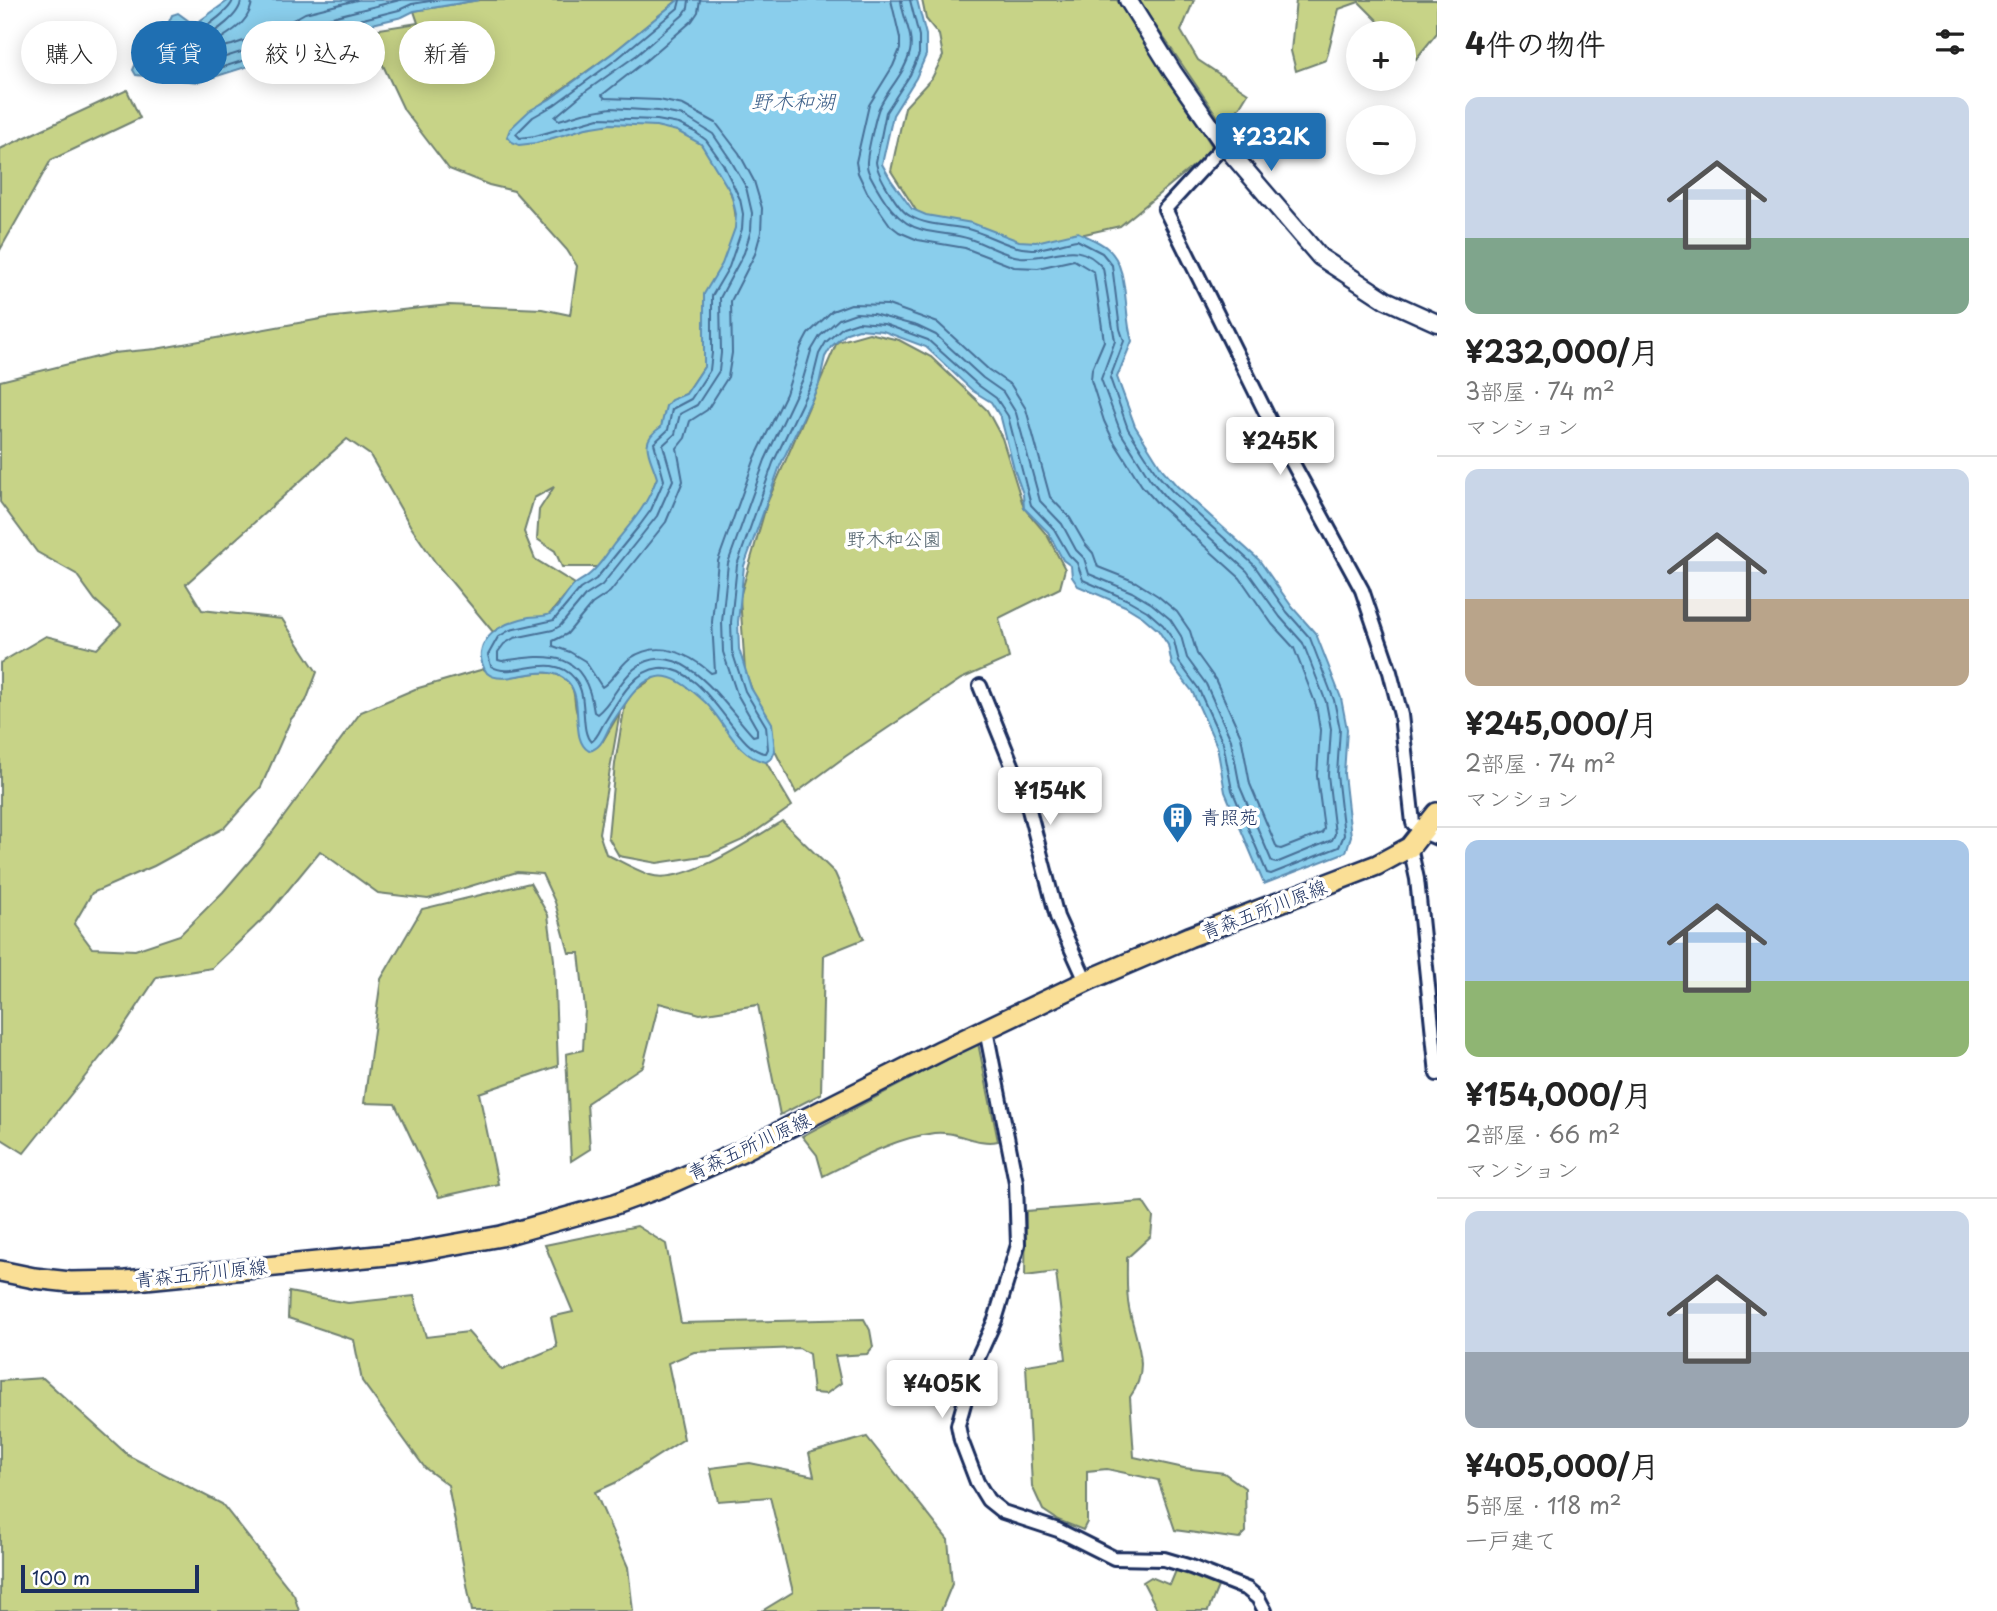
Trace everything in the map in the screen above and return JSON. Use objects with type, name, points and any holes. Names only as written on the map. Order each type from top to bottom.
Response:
[{"type":"main road","name":"青森五所川原線","points":[[0,1271],[70,1282],[127,1281],[407,1252],[501,1236],[575,1216],[664,1186],[775,1136],[1086,981],[1189,937],[1353,876],[1430,835],[1437,813]]},
{"type":"street","points":[[1128,0],[1173,72],[1224,145],[1320,257],[1386,300],[1437,323]]},
{"type":"street","points":[[1224,145],[1165,209],[1278,437],[1362,590],[1390,672],[1401,715],[1413,823],[1430,835]]},
{"type":"street","points":[[980,686],[1027,802],[1057,917],[1086,981]]},
{"type":"street","points":[[1409,847],[1417,878],[1437,1074]]},
{"type":"street","points":[[986,1030],[1016,1182],[1018,1245],[995,1320],[975,1364],[958,1425],[977,1482],[988,1500],[1003,1512],[1058,1530],[1114,1558],[1164,1559],[1191,1567],[1247,1589],[1258,1598],[1265,1611]]},
{"type":"green space","points":[[479,0],[678,0],[614,52],[523,117],[536,143],[598,125],[652,125],[692,137],[714,161],[733,199],[739,231],[705,328],[704,367],[686,394],[674,399],[657,478],[642,516],[600,567],[562,567],[555,551],[537,539],[539,510],[554,487],[534,498],[524,532],[535,559],[575,584],[549,615],[508,624],[493,632],[435,562],[411,527],[370,455],[347,439],[186,584],[202,610],[282,619],[317,672],[306,701],[291,719],[261,787],[224,828],[154,866],[92,893],[74,924],[92,948],[135,950],[180,935],[223,892],[260,849],[361,712],[415,689],[484,669],[499,677],[539,673],[558,675],[573,689],[579,718],[603,741],[620,712],[599,833],[606,854],[650,875],[664,877],[681,874],[718,859],[782,821],[835,873],[864,939],[824,955],[821,1094],[780,1115],[758,1005],[700,1014],[659,1003],[643,1066],[587,1103],[590,1149],[571,1161],[566,1054],[583,1050],[585,1009],[579,953],[569,953],[555,902],[542,874],[517,872],[428,899],[378,893],[320,851],[270,912],[212,968],[157,977],[119,1034],[24,1153],[0,1138],[0,663],[46,636],[97,649],[121,624],[95,600],[76,574],[37,552],[0,502],[0,381],[113,353],[156,349],[326,318],[449,305],[542,309],[570,315],[577,266],[567,250],[514,191],[489,185],[449,169],[404,110],[385,70],[385,28],[399,26],[399,84],[495,84],[495,21],[417,21],[414,11]]},
{"type":"green space","points":[[922,0],[1117,0],[1214,149],[1120,226],[1027,247],[919,215],[891,171],[905,107],[932,78],[943,56],[939,35],[926,19]]},
{"type":"green space","points":[[1138,0],[1194,0],[1181,31],[1198,60],[1248,93],[1226,129]]},
{"type":"green space","points":[[1296,0],[1437,0],[1437,33],[1416,59],[1416,21],[1378,21],[1359,2],[1339,9],[1326,60],[1296,71],[1291,51]]},
{"type":"green space","points":[[127,90],[140,118],[51,160],[0,250],[0,149]]},
{"type":"green space","name":"野木和公園","points":[[869,333],[899,340],[931,357],[987,410],[1002,438],[1024,508],[1047,535],[1065,569],[1060,588],[999,618],[1009,658],[961,679],[796,793],[775,751],[745,671],[740,597],[767,503],[837,342]]},
{"type":"green space","points":[[683,668],[716,715],[766,762],[792,806],[745,839],[709,855],[657,863],[619,856],[608,837],[615,764],[625,704],[633,692],[658,675]]},
{"type":"green space","points":[[530,883],[548,915],[554,960],[558,1066],[479,1093],[498,1184],[439,1197],[395,1104],[364,1103],[381,979],[422,909]]},
{"type":"green space","points":[[978,1043],[998,1141],[982,1141],[942,1133],[919,1136],[877,1150],[823,1176],[817,1155],[802,1136]]},
{"type":"green space","points":[[1143,1202],[1153,1217],[1151,1236],[1127,1258],[1128,1302],[1141,1364],[1137,1386],[1130,1397],[1134,1457],[1224,1473],[1245,1488],[1246,1532],[1239,1539],[1175,1530],[1158,1480],[1107,1469],[1087,1471],[1087,1522],[1083,1530],[1058,1520],[1043,1510],[1032,1486],[1026,1365],[1066,1359],[1056,1272],[1025,1276],[1026,1211]]},
{"type":"green space","points":[[637,1226],[666,1244],[681,1323],[864,1319],[870,1330],[873,1347],[867,1354],[835,1356],[841,1383],[826,1394],[813,1393],[809,1354],[799,1348],[694,1352],[668,1363],[684,1439],[617,1482],[595,1492],[628,1567],[633,1611],[472,1611],[448,1485],[425,1468],[362,1381],[354,1340],[288,1318],[289,1292],[348,1303],[414,1296],[426,1337],[468,1332],[502,1370],[557,1347],[551,1317],[573,1312],[545,1245]]},
{"type":"green space","points":[[43,1378],[129,1456],[222,1504],[294,1595],[299,1611],[0,1611],[0,1381]]},
{"type":"green space","points":[[867,1437],[948,1540],[952,1584],[941,1611],[762,1611],[793,1592],[770,1497],[718,1501],[710,1468],[750,1463],[814,1476],[809,1453]]},
{"type":"green space","points":[[1177,1568],[1219,1584],[1208,1611],[1158,1611],[1143,1582],[1151,1577],[1170,1585]]},
{"type":"water","points":[[229,0],[479,0],[414,11],[385,21],[241,21],[241,68],[227,73],[227,21],[199,21]]},
{"type":"water","name":"野木和湖","points":[[678,0],[917,0],[926,35],[926,55],[916,78],[893,115],[882,164],[912,209],[926,215],[972,223],[1019,241],[1036,242],[1078,232],[1104,246],[1114,256],[1123,278],[1132,341],[1117,377],[1135,426],[1162,469],[1177,486],[1259,560],[1292,607],[1316,634],[1341,698],[1347,729],[1344,774],[1351,836],[1346,852],[1264,884],[1225,792],[1217,746],[1192,691],[1172,665],[1168,645],[1158,630],[1125,606],[1078,586],[1072,577],[1071,566],[1063,560],[1048,532],[1024,508],[1023,494],[1001,418],[991,402],[973,391],[926,347],[883,331],[859,329],[847,333],[831,347],[825,357],[819,384],[780,466],[744,566],[738,622],[739,649],[751,688],[772,723],[775,751],[772,758],[766,762],[747,753],[705,702],[684,685],[665,677],[656,677],[637,689],[615,718],[602,742],[589,751],[580,738],[573,690],[559,675],[537,673],[504,678],[487,673],[481,655],[483,645],[492,633],[514,621],[548,615],[553,611],[574,585],[600,563],[639,513],[648,497],[657,478],[649,456],[649,438],[661,427],[666,406],[671,400],[686,394],[704,367],[704,294],[722,264],[735,228],[736,214],[731,193],[701,144],[677,131],[656,126],[611,124],[586,128],[536,143],[519,145],[507,137],[510,129],[529,111],[550,99],[614,52]]},
{"type":"water","points":[[178,13],[189,21],[169,21],[172,15]]},
{"type":"place","name":"青照苑","points":[[1178,844]]}]
